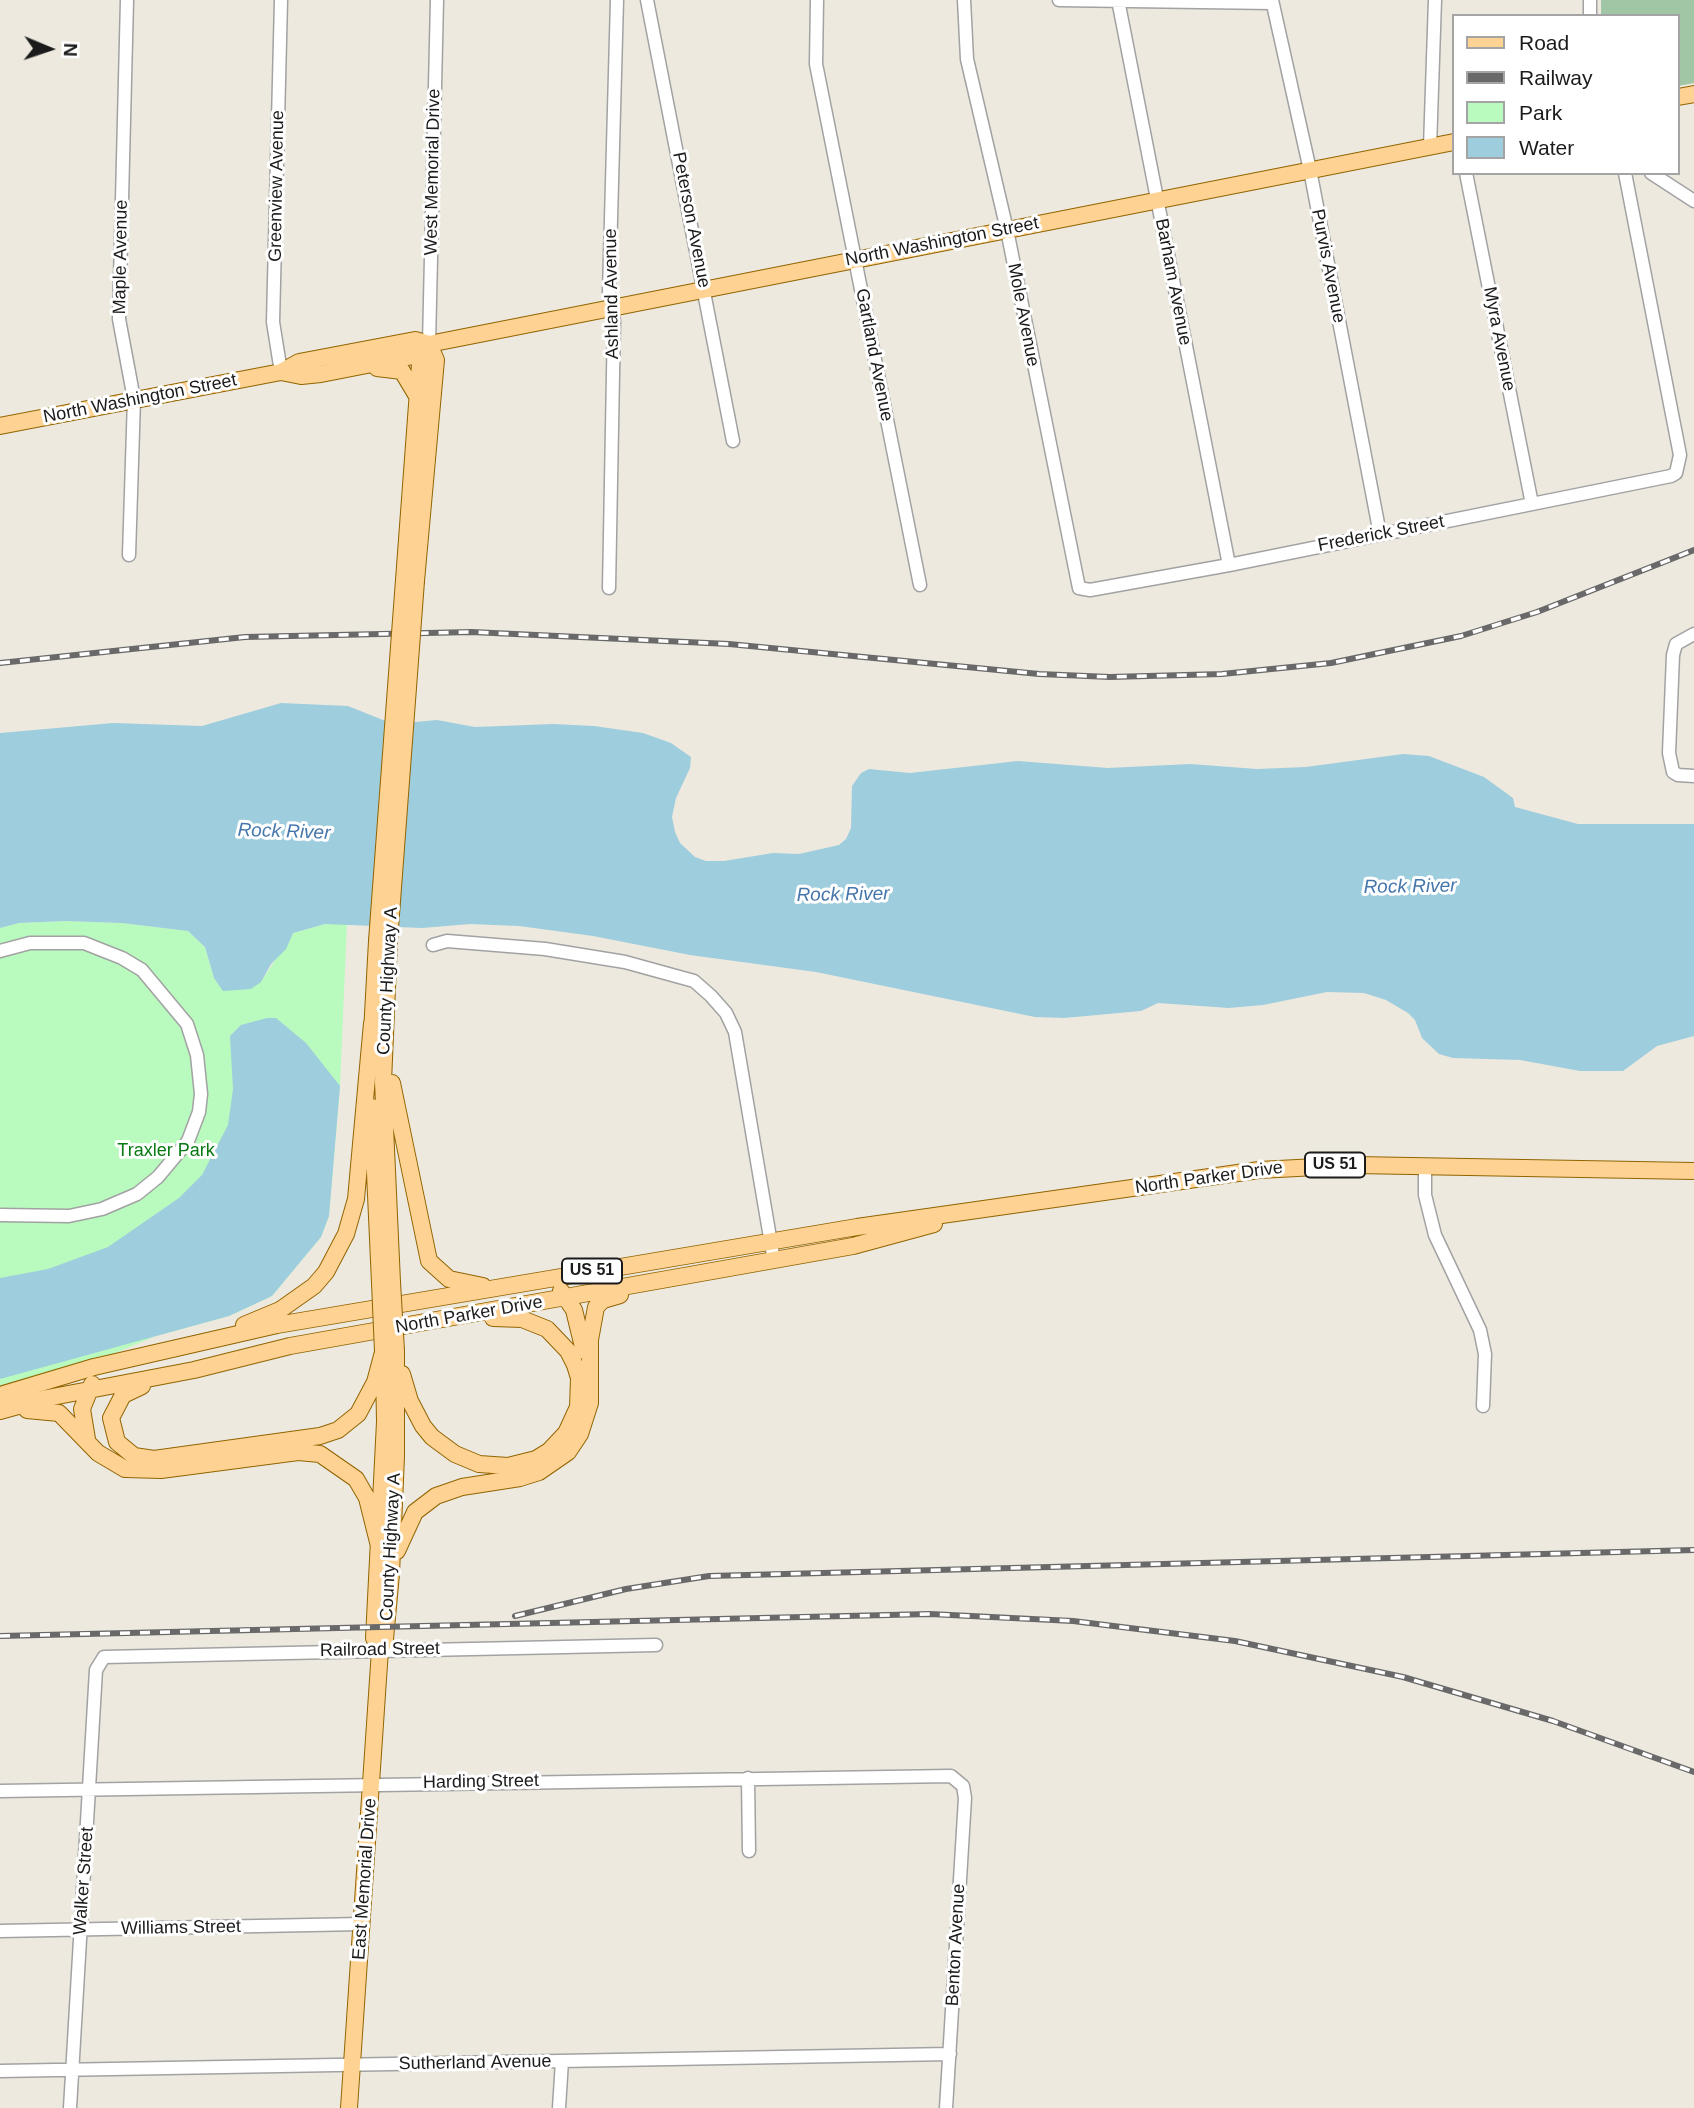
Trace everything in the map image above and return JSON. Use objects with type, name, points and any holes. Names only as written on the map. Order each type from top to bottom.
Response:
[{"type":"main road","name":"North Washington Street","points":[[281,372],[301,376],[343,370],[412,356],[429,344],[1452,142]]},
{"type":"main road","name":"North Washington Street","points":[[0,426],[281,372],[299,362],[415,340],[429,344]]},
{"type":"main road","name":"West Memorial Drive","points":[[410,580],[420,364],[429,344]]},
{"type":"main road","name":"West Memorial Drive","points":[[410,580],[436,360],[429,344]]},
{"type":"main road","points":[[343,370],[384,368],[402,371],[409,377],[418,399]]},
{"type":"main road","name":"County Highway A","points":[[380,1650],[385,1639],[391,1574],[396,1456],[386,1282],[384,1105],[378,1018],[410,580]]},
{"type":"main road","points":[[378,1018],[429,1261],[449,1279],[496,1287]]},
{"type":"main road","points":[[206,1341],[280,1310],[299,1298],[326,1272],[336,1255],[346,1234],[356,1199],[378,1018]]},
{"type":"main road","name":"North Parker Drive","points":[[0,1395],[131,1359],[277,1325],[771,1240],[1294,1167],[1694,1171]]},
{"type":"main road","name":"North Parker Drive","points":[[0,1412],[290,1346],[853,1247],[978,1210]]},
{"type":"main road","points":[[541,1280],[557,1287],[567,1296],[580,1329],[590,1381]]},
{"type":"main road","points":[[391,1574],[407,1526],[425,1502],[463,1487],[529,1475],[568,1452],[587,1419],[590,1340],[596,1307],[603,1300],[665,1280]]},
{"type":"main road","points":[[389,1351],[416,1415],[432,1437],[455,1454],[480,1464],[508,1466],[536,1459],[558,1444],[573,1421],[580,1393],[575,1365],[556,1337],[547,1329],[522,1319],[438,1321]]},
{"type":"main road","points":[[194,1370],[133,1388],[123,1395],[111,1418],[113,1435],[121,1448],[134,1456],[154,1459],[329,1434],[358,1414],[389,1351]]},
{"type":"main road","name":"County Highway A","points":[[380,1650],[374,1639],[389,1351]]},
{"type":"main road","points":[[88,1442],[82,1420],[89,1390],[102,1373],[131,1359]]},
{"type":"main road","points":[[0,1412],[33,1408],[59,1413],[112,1464],[140,1471],[298,1452],[320,1454],[356,1479],[367,1498],[380,1550]]},
{"type":"main road","name":"East Memorial Drive","points":[[349,2108],[380,1650]]},
{"type":"street","name":"Maple Avenue","points":[[127,0],[119,319],[134,399],[130,555]]},
{"type":"street","name":"Greenview Avenue","points":[[281,372],[273,322],[282,0]]},
{"type":"street","name":"West Memorial Drive","points":[[429,344],[437,0]]},
{"type":"street","name":"Ashland Avenue","points":[[609,588],[612,308],[609,292],[617,0]]},
{"type":"street","name":"Peterson Avenue","points":[[647,0],[733,441]]},
{"type":"street","name":"Gartland Avenue","points":[[817,0],[816,64],[920,585]]},
{"type":"street","name":"Mole Avenue","points":[[964,0],[967,59],[1007,230],[1079,588]]},
{"type":"street","points":[[1059,0],[1272,1]]},
{"type":"street","points":[[1430,146],[1434,0]]},
{"type":"street","name":"Barham Avenue","points":[[1118,1],[1229,565]]},
{"type":"street","name":"Purvis Avenue","points":[[1272,1],[1310,170],[1380,534]]},
{"type":"street","name":"Myra Avenue","points":[[1466,175],[1532,504]]},
{"type":"street","name":"Frederick Street","points":[[1079,588],[1090,590],[1229,565],[1671,477],[1679,468],[1680,455],[1625,175]]},
{"type":"street","points":[[1654,175],[1694,201]]},
{"type":"street","points":[[1693,634],[1676,643],[1673,655],[1669,753],[1672,768],[1678,775],[1694,776]]},
{"type":"street","points":[[433,944],[447,942],[545,949],[625,962],[694,981],[711,996],[726,1013],[734,1032],[774,1261]]},
{"type":"street","points":[[0,951],[30,943],[83,943],[122,958],[142,970],[187,1024],[197,1055],[201,1094],[199,1112],[188,1140],[167,1168],[137,1194],[102,1209],[69,1216],[0,1215]]},
{"type":"street","points":[[1425,1167],[1425,1195],[1435,1235],[1480,1330],[1485,1354],[1483,1406]]},
{"type":"street","name":"Railroad Street","points":[[104,1657],[656,1645]]},
{"type":"street","name":"Walker Street","points":[[70,2108],[96,1670],[104,1657]]},
{"type":"street","name":"Harding Street","points":[[0,1791],[943,1775],[960,1782]]},
{"type":"street","points":[[748,1778],[749,1851]]},
{"type":"street","name":"Benton Avenue","points":[[946,2108],[965,1798],[960,1782]]},
{"type":"street","name":"Williams Street","points":[[0,1931],[362,1924]]},
{"type":"street","name":"Sutherland Avenue","points":[[0,2071],[950,2054]]},
{"type":"street","points":[[559,2108],[562,2061]]},
{"type":"green space","points":[[1601,0],[1694,0],[1694,83],[1680,86],[1680,14],[1601,14]]},
{"type":"green space","name":"Traxler Park","points":[[19,923],[122,923],[188,931],[205,947],[214,978],[261,982],[293,933],[325,924],[347,923],[340,1086],[329,1216],[321,1237],[272,1296],[229,1316],[156,1336],[56,1378],[0,1395],[0,928]]},
{"type":"water","name":"Rock River","points":[[281,703],[348,706],[393,724],[437,720],[475,727],[553,724],[594,726],[643,733],[671,743],[691,757],[690,768],[676,798],[672,817],[675,832],[680,843],[695,857],[706,861],[724,861],[773,853],[799,854],[839,845],[846,839],[851,828],[852,786],[861,773],[869,769],[910,773],[1018,761],[1108,768],[1190,764],[1257,769],[1306,767],[1403,754],[1429,756],[1484,777],[1513,798],[1515,807],[1578,824],[1694,824],[1694,1036],[1657,1046],[1623,1071],[1580,1071],[1520,1060],[1453,1058],[1439,1054],[1422,1038],[1415,1020],[1408,1013],[1386,1000],[1364,993],[1327,992],[1263,1005],[1229,1008],[1158,1003],[1141,1011],[1064,1018],[1035,1017],[816,972],[690,955],[593,936],[519,926],[470,924],[422,928],[325,924],[293,933],[286,949],[271,964],[261,982],[251,989],[223,991],[214,978],[205,947],[188,931],[122,923],[66,921],[19,923],[0,928],[0,733],[113,723],[202,726]]},
{"type":"water","points":[[276,1018],[306,1043],[340,1086],[329,1216],[321,1237],[272,1296],[229,1316],[0,1379],[0,1278],[48,1269],[108,1247],[179,1198],[202,1175],[228,1125],[233,1089],[230,1036],[241,1025]]},
{"type":"railway","points":[[0,663],[245,637],[472,632],[729,644],[1039,674],[1110,677],[1222,674],[1331,663],[1461,636],[1537,612],[1694,550]]},
{"type":"railway","points":[[515,1616],[626,1589],[709,1576],[1694,1550]]},
{"type":"railway","points":[[0,1636],[930,1614],[1073,1621],[1235,1641],[1403,1677],[1553,1721],[1694,1772]]}]
